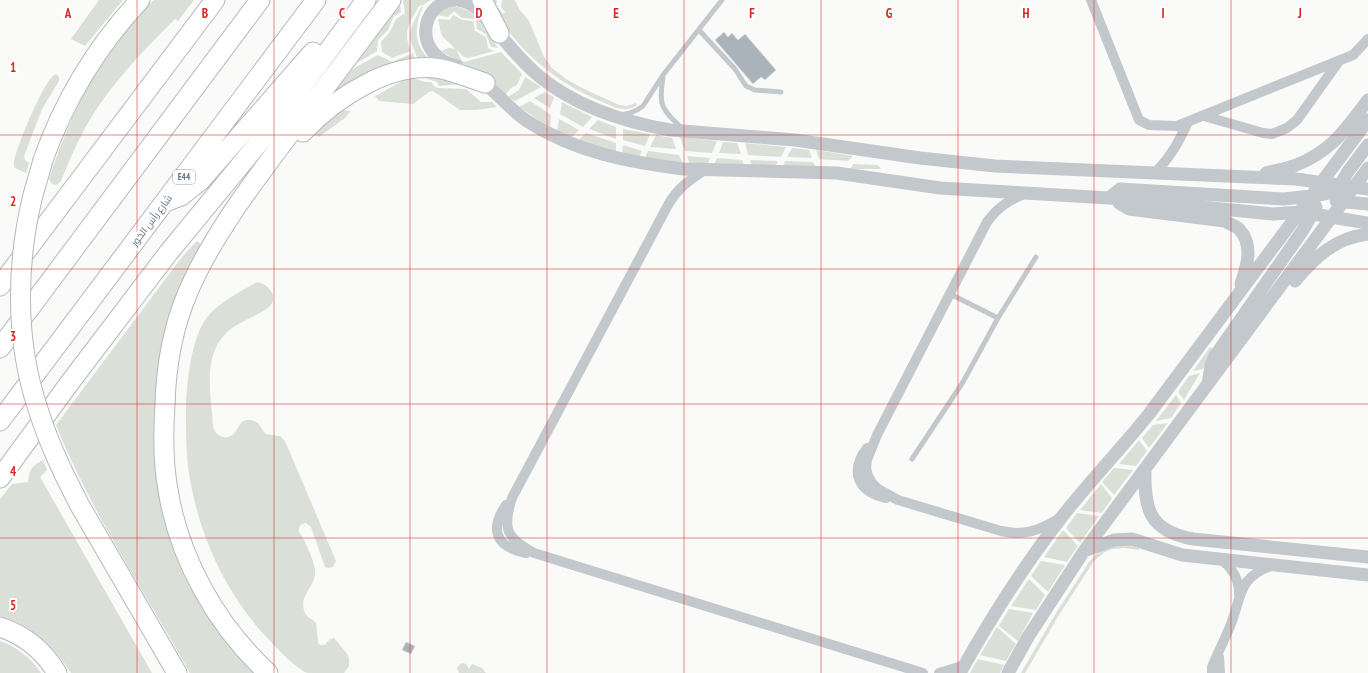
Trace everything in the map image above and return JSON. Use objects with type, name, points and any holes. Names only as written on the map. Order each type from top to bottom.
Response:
[{"type":"highway","points":[[140,0],[109,37],[82,77],[51,137],[33,195],[26,230],[21,266],[23,338],[28,373],[37,408],[49,442],[79,504],[177,673]]},
{"type":"highway","points":[[0,286],[215,0]]},
{"type":"highway","points":[[0,348],[260,0]]},
{"type":"highway","name":"شارع رأس الخور","points":[[0,421],[316,0]]},
{"type":"highway","points":[[164,204],[181,196],[201,180],[290,80],[356,0]]},
{"type":"highway","points":[[0,478],[70,381],[169,252],[271,128],[366,0]]},
{"type":"highway","points":[[268,673],[238,642],[215,609],[200,583],[186,552],[174,519],[168,490],[164,457],[165,389],[171,347],[188,293],[201,265],[219,234],[260,173],[391,0]]},
{"type":"highway","points":[[482,0],[499,32]]},
{"type":"highway","points":[[235,210],[309,125],[328,109],[366,85],[393,73],[405,70],[429,68],[440,69],[484,83]]},
{"type":"highway","points":[[0,627],[29,642],[48,660],[57,673]]},
{"type":"street","points":[[454,0],[440,4],[431,13],[426,25],[426,38],[432,51],[437,57],[449,64],[466,70],[484,83],[527,120],[556,137],[573,145],[610,157],[683,169],[838,173],[940,188],[1109,198],[1273,214],[1300,212]]},
{"type":"street","points":[[459,0],[474,5],[528,66],[552,86],[578,101],[609,115],[654,127],[795,140],[920,158],[995,166],[1296,179],[1317,198],[1332,216],[1368,223]]},
{"type":"street","points":[[1091,0],[1139,120],[1149,126],[1177,126],[1204,116],[1353,56],[1368,39]]},
{"type":"street","points":[[1204,116],[1272,134],[1286,128],[1297,120],[1339,61]]},
{"type":"street","points":[[1253,177],[1295,165],[1322,151],[1345,131],[1368,100]]},
{"type":"street","points":[[1207,386],[1211,366],[1215,356],[1303,230],[1317,198],[1368,120]]},
{"type":"street","points":[[1156,172],[1169,158],[1188,122]]},
{"type":"street","points":[[1008,673],[1040,618],[1084,550],[1146,469],[1332,216],[1338,195],[1368,145]]},
{"type":"street","points":[[1109,198],[1120,189],[1284,199],[1317,198],[1338,195],[1353,187],[1368,168]]},
{"type":"street","points":[[705,170],[685,183],[670,201],[512,498],[507,516],[509,532],[519,545],[534,554],[923,673]]},
{"type":"street","points":[[1353,187],[1368,190]]},
{"type":"street","points":[[1026,194],[1009,200],[993,214],[982,231],[877,435],[867,460],[866,468],[872,483],[878,489],[898,500],[1011,533],[1032,532],[1041,529],[1062,517]]},
{"type":"street","points":[[939,673],[963,669],[997,610],[1032,557],[1062,517],[1149,414],[1300,212],[1317,198],[1338,195],[1368,204]]},
{"type":"street","points":[[1109,198],[1129,208],[1225,222],[1239,228],[1247,246],[1248,256],[1247,266],[1236,296]]},
{"type":"street","points":[[1261,314],[1278,302],[1305,268],[1321,253],[1334,244],[1348,238],[1368,234]]},
{"type":"street","points":[[1146,469],[1146,504],[1150,513],[1161,526],[1175,535],[1193,539],[1368,557]]},
{"type":"street","points":[[1084,550],[1114,540],[1126,538],[1138,540],[1182,555],[1368,576]]},
{"type":"street","points":[[1212,673],[1212,667],[1232,622],[1239,594],[1239,587],[1234,573],[1225,562],[1219,558]]},
{"type":"street","points":[[1239,594],[1252,575],[1265,567],[1273,565]]},
{"type":"street","points":[[1220,649],[1218,663],[1220,673]]},
{"type":"lane","points":[[609,115],[623,115],[643,106],[663,75],[699,30],[719,1]]},
{"type":"lane","points":[[699,30],[735,68],[742,83],[756,90],[781,92]]},
{"type":"lane","points":[[663,75],[660,98],[662,105],[670,117],[686,131]]},
{"type":"lane","points":[[912,459],[972,368],[998,318],[1036,257]]},
{"type":"lane","points":[[950,294],[998,318]]},
{"type":"shaded area","points":[[99,0],[123,0],[85,46],[71,39]]},
{"type":"shaded area","points":[[154,0],[194,0],[178,21],[175,19],[162,32],[111,89],[100,104],[81,136],[61,181],[57,185],[52,184],[49,179],[56,159],[72,119],[91,80],[115,44],[134,20]]},
{"type":"shaded area","points":[[403,0],[431,0],[419,6],[408,27],[407,38],[411,51],[392,58],[382,52],[381,42],[390,32],[396,19],[405,13]]},
{"type":"shaded area","points":[[489,0],[497,0],[496,5],[503,14],[505,12],[501,7],[502,0],[515,0],[519,9],[529,21],[544,57],[552,68],[566,79],[619,105],[627,106],[636,103],[637,105],[628,109],[614,107],[583,93],[550,72],[522,47],[509,32],[498,17]]},
{"type":"shaded area","points":[[400,4],[401,12],[394,16],[388,30],[378,40],[377,51],[355,64]]},
{"type":"shaded area","points":[[454,6],[469,11],[475,16],[498,48],[491,47],[486,34],[477,29],[476,20],[462,18],[454,11],[448,17],[436,15],[444,8]]},
{"type":"shaded area","points":[[421,7],[423,7],[417,28],[418,42],[425,54],[431,60],[419,61],[410,39],[410,34],[413,23]]},
{"type":"shaded area","points":[[453,15],[463,20],[473,21],[475,31],[486,37],[488,48],[494,51],[469,58],[464,57],[443,37],[441,33],[438,19],[450,20]]},
{"type":"shaded area","points":[[449,48],[456,49],[464,62],[501,52],[522,74],[517,85],[511,88],[505,95],[479,73],[441,51]]},
{"type":"shaded area","points":[[413,53],[415,60],[320,108],[349,71],[378,55],[392,62]]},
{"type":"shaded area","points":[[56,74],[59,77],[59,81],[42,109],[24,156],[25,160],[29,163],[26,173],[15,168],[14,164],[16,155],[25,129],[38,100],[51,78]]},
{"type":"shaded area","points":[[424,74],[465,84],[439,86],[437,82],[416,75]]},
{"type":"shaded area","points":[[410,77],[425,82],[431,82],[435,87],[439,88],[466,89],[481,102],[492,102],[497,107],[476,110],[460,110],[433,91],[429,92],[413,104],[379,101],[375,96]]},
{"type":"shaded area","points":[[525,77],[541,87],[515,101],[508,97],[519,90]]},
{"type":"shaded area","points":[[545,92],[554,97],[550,108],[534,98]]},
{"type":"shaded area","points":[[530,101],[551,115],[550,127],[519,107]]},
{"type":"shaded area","points":[[562,102],[592,117],[583,127],[560,114]]},
{"type":"shaded area","points":[[341,110],[351,111],[345,118],[319,137],[313,133]]},
{"type":"shaded area","points":[[559,119],[579,130],[571,138],[557,131]]},
{"type":"shaded area","points":[[598,120],[616,127],[616,139],[589,129]]},
{"type":"shaded area","points":[[623,129],[650,134],[645,146],[623,140]]},
{"type":"shaded area","points":[[586,133],[616,143],[616,154],[578,141]]},
{"type":"shaded area","points":[[656,135],[672,138],[676,149],[650,147]]},
{"type":"shaded area","points":[[680,137],[717,141],[712,153],[685,151]]},
{"type":"shaded area","points":[[723,142],[737,143],[741,154],[719,153]]},
{"type":"shaded area","points":[[745,143],[786,147],[781,157],[748,155]]},
{"type":"shaded area","points":[[623,145],[642,151],[638,160],[622,156]]},
{"type":"shaded area","points":[[792,148],[809,150],[812,158],[787,157]]},
{"type":"shaded area","points":[[816,150],[853,156],[848,161],[819,159]]},
{"type":"shaded area","points":[[648,151],[679,155],[683,164],[644,160]]},
{"type":"shaded area","points":[[687,156],[710,158],[707,167],[690,165]]},
{"type":"shaded area","points":[[717,158],[742,160],[745,169],[713,167]]},
{"type":"shaded area","points":[[750,160],[778,161],[774,168],[753,169]]},
{"type":"shaded area","points":[[785,161],[813,162],[816,169],[782,169]]},
{"type":"shaded area","points":[[853,164],[878,165],[881,169],[851,169]]},
{"type":"shaded area","points":[[197,241],[202,245],[185,278],[162,492],[257,673],[190,673],[85,489],[56,425],[182,257]]},
{"type":"shaded area","points":[[257,282],[265,285],[271,291],[273,298],[270,306],[235,326],[224,335],[217,346],[212,359],[210,385],[213,426],[220,436],[229,437],[235,433],[240,424],[245,420],[254,421],[258,423],[266,434],[280,436],[285,441],[336,561],[333,567],[325,567],[311,527],[304,523],[299,527],[299,532],[310,553],[315,571],[314,580],[305,597],[303,607],[306,615],[316,623],[318,643],[320,645],[325,645],[330,639],[334,638],[348,655],[349,666],[344,673],[308,673],[304,671],[283,654],[255,624],[227,583],[216,561],[206,539],[192,491],[187,460],[186,413],[191,357],[197,336],[206,319],[218,306]]},
{"type":"shaded area","points":[[1210,347],[1215,350],[1203,369],[1193,371]]},
{"type":"shaded area","points":[[1200,373],[1184,400],[1178,392],[1189,376]]},
{"type":"shaded area","points":[[1176,395],[1181,403],[1171,418],[1156,421]]},
{"type":"shaded area","points":[[1168,423],[1149,448],[1142,438],[1153,425]]},
{"type":"shaded area","points":[[1139,440],[1147,451],[1136,466],[1119,464]]},
{"type":"shaded area","points":[[43,460],[47,470],[40,477],[152,673],[71,673],[50,645],[22,625],[0,616],[0,499],[12,484],[28,482],[32,468]]},
{"type":"shaded area","points":[[1114,468],[1133,470],[1114,495],[1102,482]]},
{"type":"shaded area","points":[[1101,484],[1112,498],[1102,513],[1080,510]]},
{"type":"shaded area","points":[[1077,513],[1099,516],[1080,543],[1066,528]]},
{"type":"shaded area","points":[[1063,530],[1078,546],[1067,562],[1044,557]]},
{"type":"shaded area","points":[[1128,545],[1139,548],[1139,550],[1124,548],[1112,549],[1105,552],[1094,561],[1059,615],[1025,673],[1021,673],[1056,613],[1089,562],[1099,551],[1110,546]]},
{"type":"shaded area","points":[[1041,561],[1065,565],[1048,592],[1031,576]]},
{"type":"shaded area","points":[[1029,579],[1045,595],[1036,610],[1011,606]]},
{"type":"shaded area","points":[[1009,609],[1033,613],[1018,641],[999,626]]},
{"type":"shaded area","points":[[997,627],[1016,644],[1006,661],[980,655]]},
{"type":"shaded area","points":[[0,641],[12,646],[23,654],[41,673],[0,673]]},
{"type":"shaded area","points":[[978,659],[1004,665],[1000,673],[970,673]]},
{"type":"shaded area","points":[[462,663],[466,664],[469,669],[472,664],[482,668],[486,673],[459,673],[457,668]]},
{"type":"building","points":[[724,32],[728,37],[732,33],[738,40],[745,34],[776,70],[765,80],[761,77],[753,84],[715,40]]},
{"type":"building","points":[[406,642],[415,646],[411,654],[402,650]]}]
